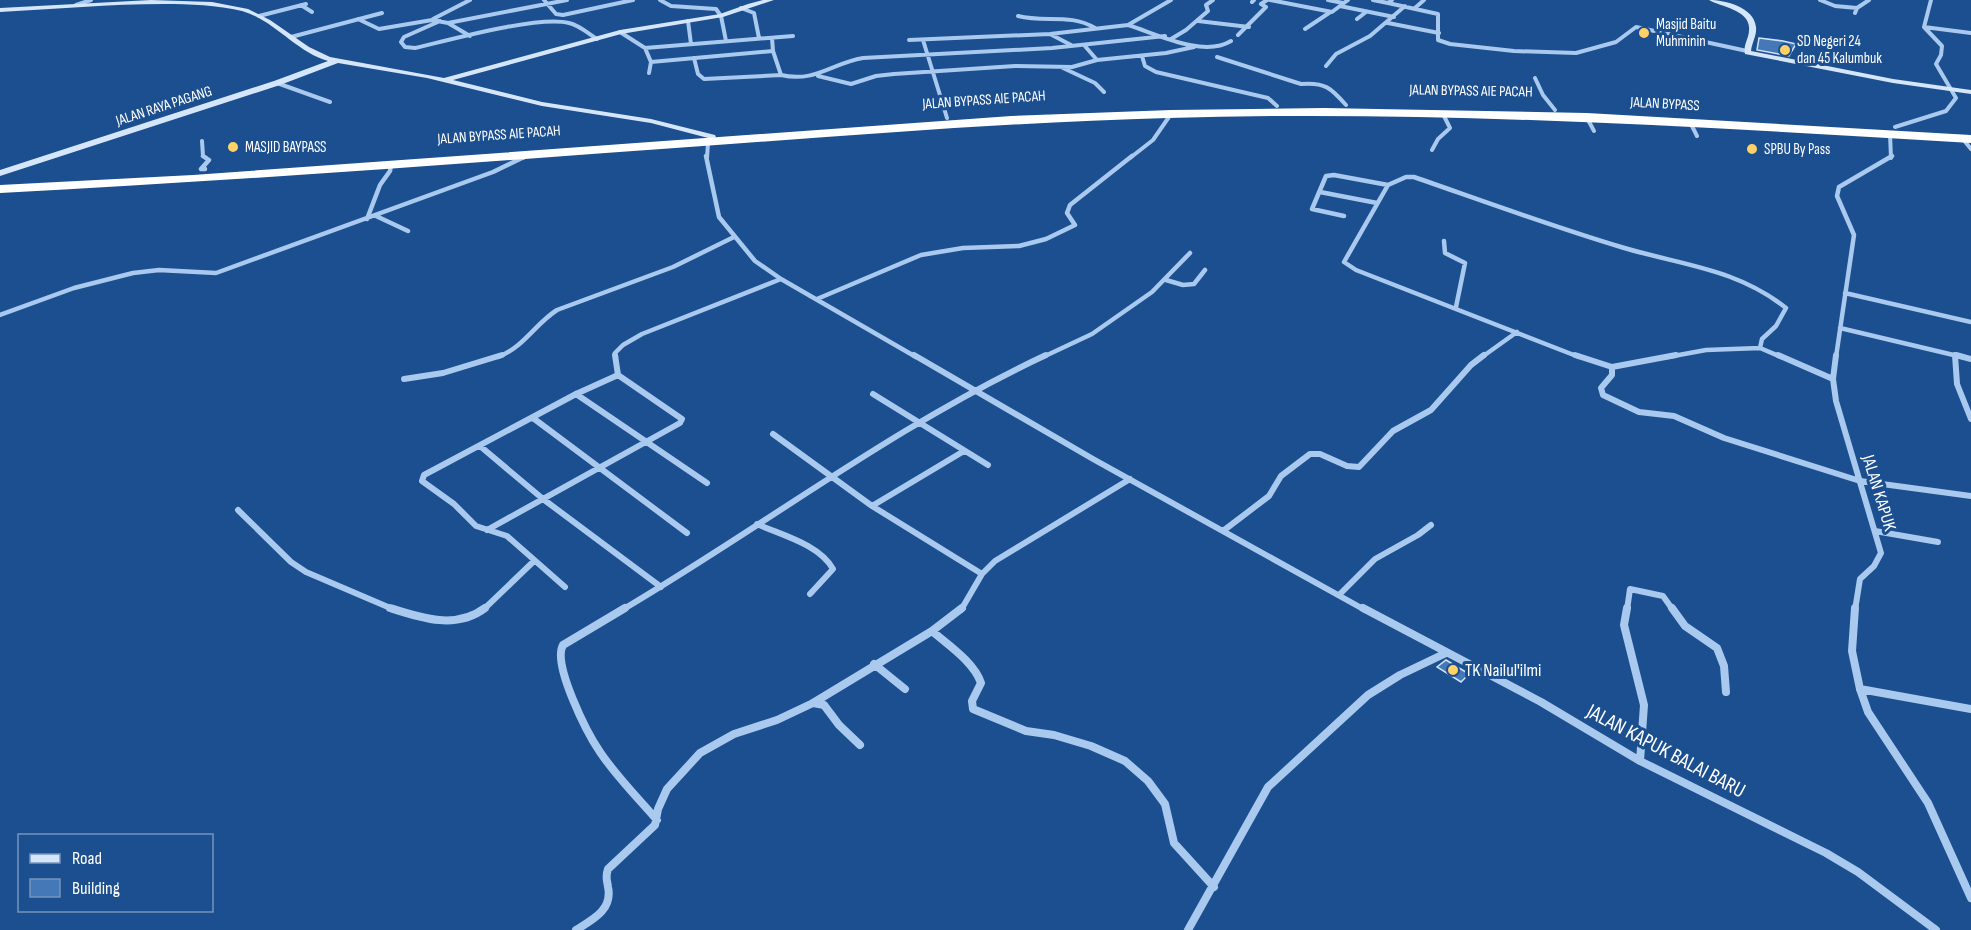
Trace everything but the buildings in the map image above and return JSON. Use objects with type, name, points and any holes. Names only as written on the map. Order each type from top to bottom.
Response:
[{"type":"highway","name":"JALAN BYPASS AIE PACAH","points":[[0,181],[710,140],[947,118],[1058,111],[1277,106],[1351,109],[1555,110],[1968,136]]},
{"type":"highway","name":"JALAN BYPASS","points":[[1351,109],[1893,130]]},
{"type":"highway","points":[[0,189],[193,179],[1011,120],[1351,109]]},
{"type":"street","points":[[76,5],[91,0]]},
{"type":"street","points":[[0,10],[173,0],[221,1],[259,16],[314,54],[336,61],[443,80],[515,99],[651,121],[710,140]]},
{"type":"street","points":[[432,20],[470,0]]},
{"type":"street","points":[[448,23],[545,2],[567,0]]},
{"type":"street","points":[[545,2],[556,14],[563,15],[633,0]]},
{"type":"street","points":[[660,0],[671,6],[714,8],[721,16],[726,40]]},
{"type":"street","points":[[443,80],[620,33],[721,16],[771,0]]},
{"type":"street","points":[[1128,25],[1171,0]]},
{"type":"street","points":[[1203,0],[1212,1]]},
{"type":"street","points":[[1238,35],[1263,12],[1266,8],[1261,4],[1268,0],[1330,12]]},
{"type":"street","points":[[1328,0],[1366,12],[1394,17]]},
{"type":"street","points":[[1305,29],[1348,0]]},
{"type":"street","points":[[1373,0],[1390,1],[1438,14],[1438,40],[1450,44],[1514,51],[1575,53],[1616,42],[1636,27],[1893,81],[1971,92]]},
{"type":"street","points":[[1415,8],[1424,0]]},
{"type":"street","points":[[1712,0],[1729,2],[1750,21],[1753,29],[1747,51]]},
{"type":"street","points":[[1821,0],[1856,11],[1869,0]]},
{"type":"street","points":[[1924,27],[1931,0]]},
{"type":"street","points":[[1171,39],[1198,21],[1208,11],[1206,5],[1212,1]]},
{"type":"street","points":[[259,16],[303,4],[312,12]]},
{"type":"street","points":[[1326,66],[1336,54],[1388,23],[1405,6]]},
{"type":"street","points":[[1835,6],[1835,11]]},
{"type":"street","points":[[741,8],[754,13],[759,38]]},
{"type":"street","points":[[1357,19],[1366,12]]},
{"type":"street","points":[[291,38],[382,13]]},
{"type":"street","points":[[1018,16],[1034,20],[1074,17],[1095,28]]},
{"type":"street","points":[[358,20],[379,29],[432,20],[441,21],[470,36]]},
{"type":"street","points":[[441,21],[404,37],[400,42],[410,48],[470,36],[564,22],[597,39]]},
{"type":"street","points":[[688,21],[691,44]]},
{"type":"street","points":[[1198,21],[1249,27]]},
{"type":"street","points":[[1388,23],[1439,33]]},
{"type":"street","points":[[909,40],[1050,34],[1128,25],[1194,47]]},
{"type":"street","points":[[1924,27],[1971,33]]},
{"type":"street","points":[[1893,130],[1946,111],[1956,98],[1936,64],[1941,55],[1942,46],[1924,27]]},
{"type":"street","points":[[620,33],[645,48],[651,62],[649,74]]},
{"type":"street","points":[[1050,34],[1071,46]]},
{"type":"street","points":[[645,48],[793,36]]},
{"type":"street","points":[[694,58],[698,74],[704,79],[781,75],[801,79],[818,76],[856,58],[1071,46],[1165,36]]},
{"type":"street","points":[[772,38],[773,51],[781,75]]},
{"type":"street","points":[[923,40],[947,118]]},
{"type":"street","points":[[818,76],[851,84],[883,75],[932,71],[1036,65],[1072,67],[1097,60],[1142,56],[1194,47],[1214,48],[1231,41]]},
{"type":"street","points":[[1084,45],[1097,60]]},
{"type":"street","points":[[651,62],[773,51]]},
{"type":"street","points":[[1142,56],[1145,66],[1155,72],[1268,98],[1277,106]]},
{"type":"street","points":[[1217,57],[1301,84],[1315,83],[1331,88],[1351,109]]},
{"type":"street","name":"JALAN RAYA PAGANG","points":[[0,172],[277,83],[336,61]]},
{"type":"street","points":[[1060,67],[1095,84],[1104,92]]},
{"type":"street","points":[[1535,78],[1555,110]]},
{"type":"street","points":[[277,83],[330,102]]},
{"type":"street","points":[[817,299],[921,255],[963,248],[1019,246],[1067,231],[1075,225],[1067,213],[1070,205],[1154,140],[1171,114]]},
{"type":"street","points":[[1432,150],[1438,139],[1450,128],[1443,114]]},
{"type":"street","points":[[1587,117],[1594,131]]},
{"type":"street","points":[[1690,122],[1696,136]]},
{"type":"street","name":"JALAN KAPUK","points":[[1893,130],[1892,157],[1839,187],[1836,196],[1854,235],[1852,262],[1845,293],[1833,379],[1836,401],[1881,554],[1874,566],[1860,579],[1856,595],[1852,651],[1860,689],[1868,712],[1928,803],[1971,898]]},
{"type":"street","points":[[1968,136],[1971,149]]},
{"type":"street","name":"JALAN KAPUK BALAI BARU","points":[[710,140],[706,155],[719,217],[755,261],[781,279],[1130,479],[1371,613],[1541,702],[1640,761],[1826,853],[1858,872],[1936,930]]},
{"type":"street","points":[[202,141],[203,156],[209,160],[201,169],[205,169]]},
{"type":"street","points":[[0,315],[133,272],[155,270],[201,275],[216,273],[500,170],[529,154]]},
{"type":"street","points":[[367,219],[380,185],[390,171],[391,165]]},
{"type":"street","points":[[1344,216],[1312,208],[1326,176],[1388,185],[1406,177],[1414,177],[1624,248],[1732,276],[1771,295],[1786,308],[1776,326],[1762,339],[1760,348]]},
{"type":"street","points":[[1388,185],[1344,260],[1345,265],[1600,365],[1612,367],[1706,350],[1760,348],[1833,379]]},
{"type":"street","points":[[1320,192],[1377,203]]},
{"type":"street","points":[[376,216],[408,231]]},
{"type":"street","points":[[404,379],[455,369],[505,355],[514,351],[537,324],[558,310],[626,282],[665,271],[712,245],[734,237]]},
{"type":"street","points":[[1444,242],[1447,255],[1465,263],[1456,307]]},
{"type":"street","points":[[657,820],[600,752],[562,672],[559,652],[563,645],[661,587],[830,477],[1012,370],[1092,334],[1166,280],[1190,253]]},
{"type":"street","points":[[1166,280],[1183,285],[1194,284],[1205,270]]},
{"type":"street","points":[[487,530],[680,423],[682,419],[618,375],[615,353],[623,345],[642,334],[781,279]]},
{"type":"street","points":[[1845,293],[1971,322]]},
{"type":"street","points":[[1840,328],[1971,358]]},
{"type":"street","points":[[1224,531],[1269,496],[1281,476],[1310,454],[1320,454],[1347,466],[1359,467],[1393,431],[1431,410],[1471,365],[1517,332]]},
{"type":"street","points":[[1955,355],[1957,384],[1971,419]]},
{"type":"street","points":[[1612,367],[1612,375],[1601,388],[1603,394],[1610,401],[1639,412],[1674,416],[1724,438],[1860,481],[1971,496]]},
{"type":"street","points":[[565,586],[507,536],[476,526],[453,504],[422,481],[429,472],[576,393],[618,375]]},
{"type":"street","points":[[576,393],[707,483]]},
{"type":"street","points":[[873,394],[988,465]]},
{"type":"street","points":[[533,418],[687,533]]},
{"type":"street","points":[[773,434],[872,506],[982,574]]},
{"type":"street","points":[[480,446],[543,499],[661,587]]},
{"type":"street","points":[[872,506],[964,451]]},
{"type":"street","points":[[576,930],[595,919],[606,908],[611,891],[605,877],[608,869],[616,859],[648,834],[657,820],[657,809],[667,789],[700,753],[734,734],[777,720],[813,703],[932,630],[958,613],[968,602],[982,574],[995,561],[1130,479]]},
{"type":"street","points":[[238,510],[291,562],[306,572],[412,616],[459,622],[482,611],[534,561]]},
{"type":"street","points":[[757,524],[817,552],[832,564],[833,569],[810,594]]},
{"type":"street","points":[[1339,595],[1375,559],[1418,535],[1431,525]]},
{"type":"street","points":[[1875,531],[1938,542]]},
{"type":"street","points":[[1640,761],[1643,698],[1624,625],[1630,589],[1664,596],[1685,626],[1718,648],[1724,666],[1726,692]]},
{"type":"street","points":[[932,630],[975,670],[981,679],[981,685],[972,699],[973,709],[1026,731],[1054,735],[1091,746],[1125,761],[1149,781],[1165,804],[1168,826],[1174,843],[1215,888]]},
{"type":"street","points":[[1188,930],[1215,888],[1268,787],[1368,695],[1400,675],[1446,653]]},
{"type":"street","points":[[874,664],[905,689]]},
{"type":"street","points":[[1860,689],[1971,709]]},
{"type":"street","points":[[813,703],[824,705],[860,745]]},
{"type":"place","name":"Masjid Baitu Muhminin","points":[[1644,33]]},
{"type":"place","name":"SD Negeri 24 dan 45 Kalumbuk","points":[[1785,50]]},
{"type":"place","name":"MASJID BAYPASS","points":[[233,147]]},
{"type":"place","name":"SPBU By Pass","points":[[1752,149]]},
{"type":"place","name":"TK Nailul'ilmi","points":[[1453,670]]}]
